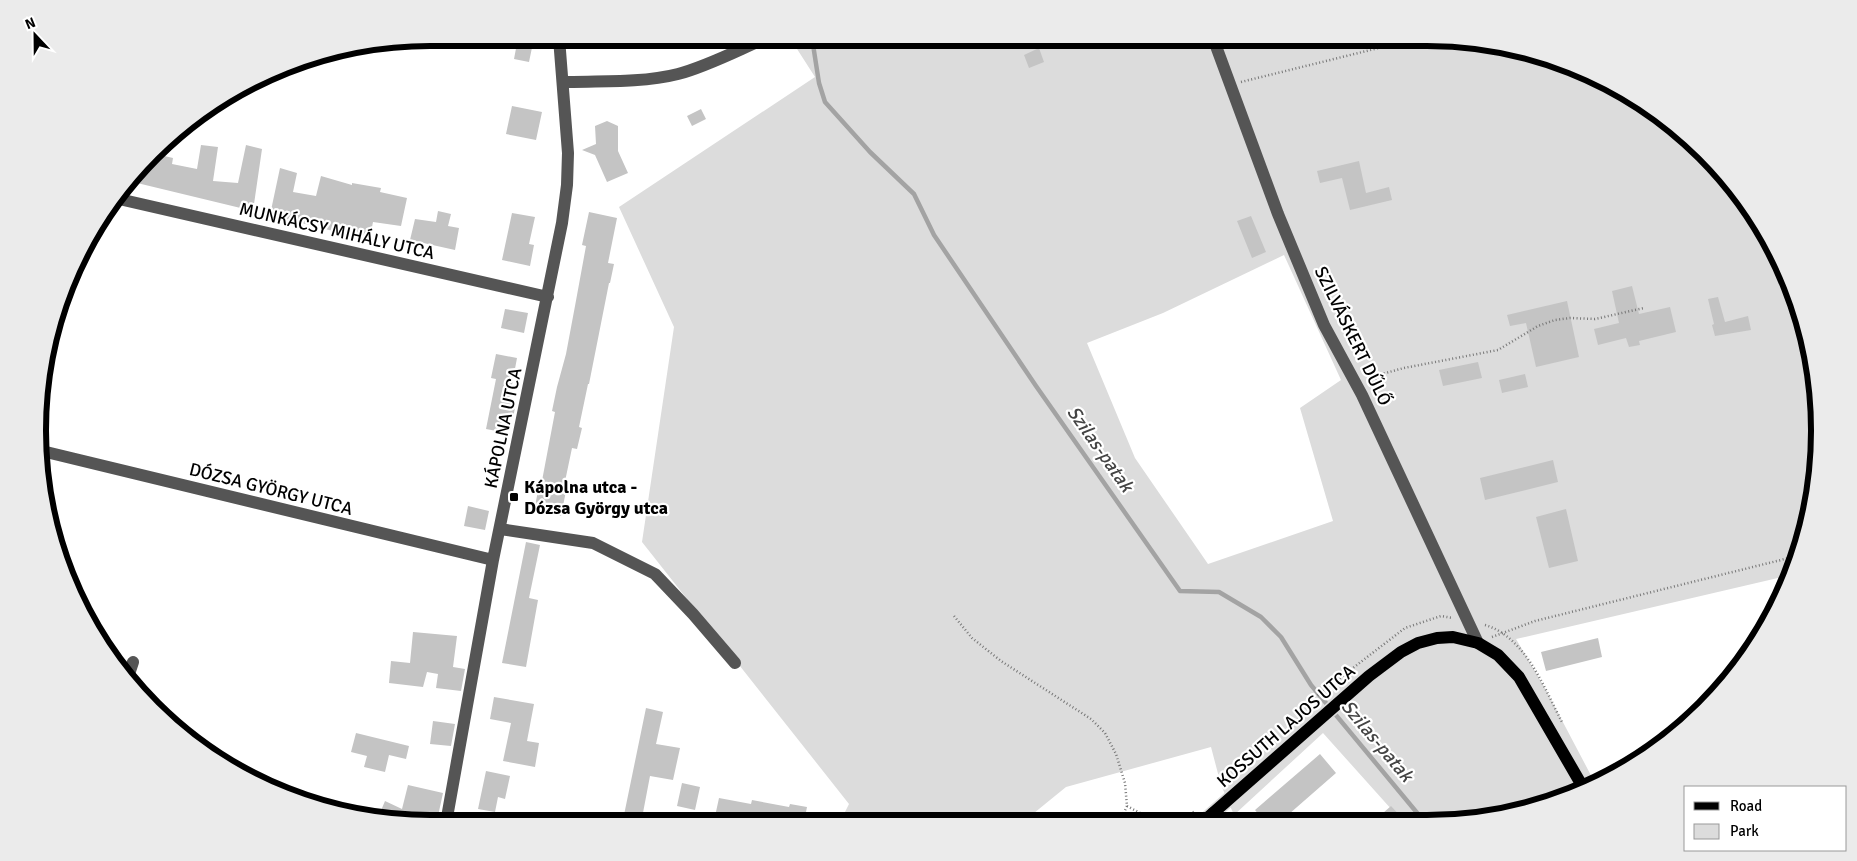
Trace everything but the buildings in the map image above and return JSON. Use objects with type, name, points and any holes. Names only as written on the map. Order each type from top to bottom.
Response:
[{"type":"main road","name":"KOSSUTH LAJOS UTCA","points":[[1216,815],[1369,676],[1401,652],[1418,643],[1436,638],[1454,637],[1478,643],[1498,655],[1519,677],[1580,783]]},
{"type":"street","name":"KÁPOLNA UTCA","points":[[448,815],[493,560],[562,224],[567,185],[568,153],[560,46]]},
{"type":"street","points":[[564,82],[643,79],[678,74],[695,69],[748,46]]},
{"type":"street","name":"SZILVÁSKERT DŰLŐ","points":[[1216,46],[1278,214],[1324,325],[1362,395],[1478,643]]},
{"type":"street","name":"MUNKÁCSY MIHÁLY UTCA","points":[[124,200],[548,297]]},
{"type":"street","name":"DÓZSA GYÖRGY UTCA","points":[[47,452],[493,560]]},
{"type":"street","points":[[500,528],[593,543],[655,574],[735,662]]},
{"type":"path","points":[[1231,84],[1386,46]]},
{"type":"path","points":[[1362,395],[1370,383],[1382,374],[1498,350],[1538,326],[1555,320],[1570,318],[1595,319],[1644,308]]},
{"type":"path","points":[[1478,643],[1535,620],[1789,558]]},
{"type":"path","points":[[954,616],[972,638],[1001,661],[1091,719],[1105,733],[1116,754],[1125,783],[1127,806],[1123,815]]},
{"type":"path","points":[[1311,701],[1323,691]]},
{"type":"path","points":[[1127,806],[1144,815]]},
{"type":"green space","points":[[795,46],[1426,46],[1477,50],[1526,59],[1574,75],[1596,86],[1640,111],[1660,126],[1680,142],[1715,177],[1746,217],[1759,238],[1782,283],[1798,331],[1807,380],[1811,430],[1810,456],[1798,530],[1782,578],[1516,639],[1546,690],[1592,777],[1574,786],[1526,802],[1452,814],[1397,815],[1323,733],[1234,815],[1221,785],[1211,747],[1066,787],[1032,815],[844,815],[849,804],[642,542],[674,327],[619,207],[815,77]],"holes":[[[1284,255],[1341,380],[1300,408],[1333,521],[1208,564],[1135,458],[1087,343],[1163,313]]]},
{"type":"waterway","name":"Szilas-patak","points":[[813,46],[819,83],[825,102],[870,152],[914,194],[934,235],[1036,386],[1180,591],[1219,592],[1261,617],[1281,637],[1311,685],[1419,815]]},
{"type":"place","name":"Kápolna utca - Dózsa György utca","points":[[514,497]]}]
